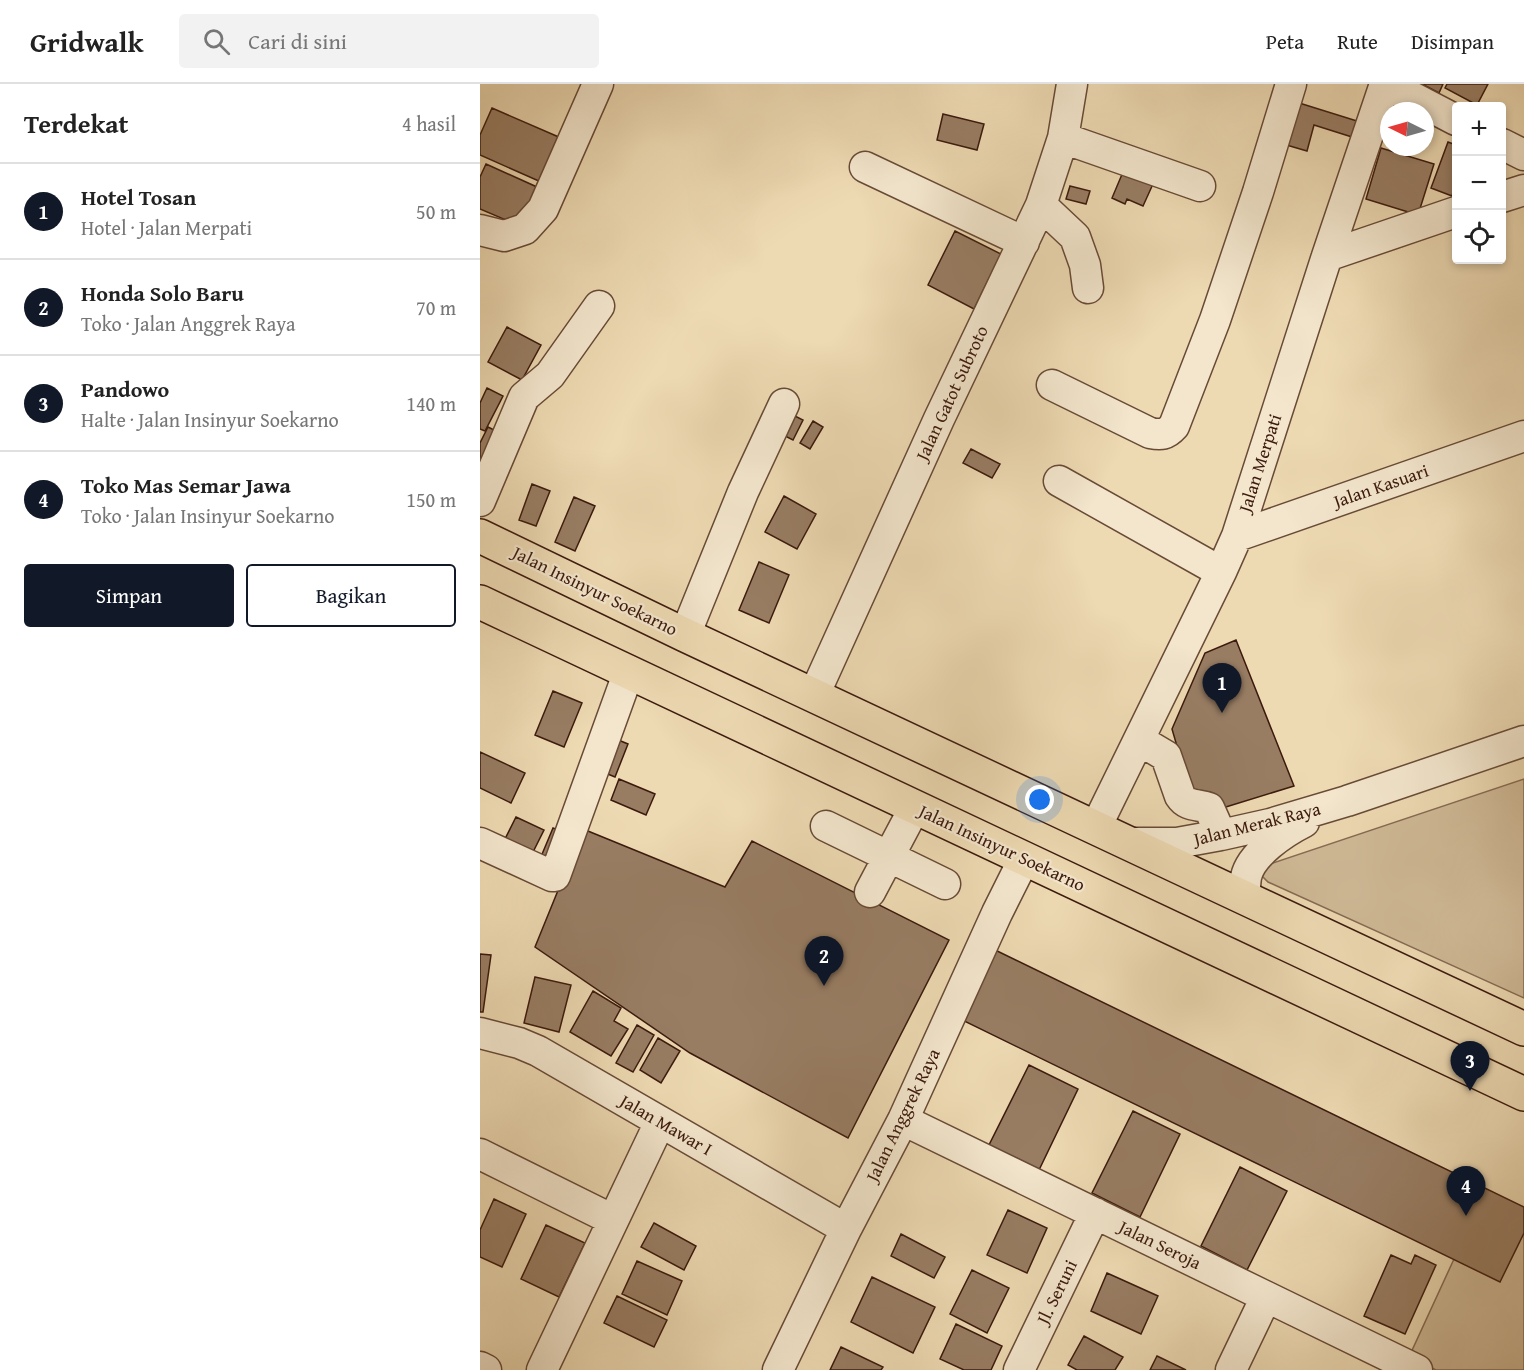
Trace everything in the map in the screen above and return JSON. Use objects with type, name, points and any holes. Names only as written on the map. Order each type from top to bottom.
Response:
[{"type":"main road","name":"Jalan Insinyur Soekarno","points":[[480,536],[685,635],[1524,1029]]},
{"type":"main road","name":"Jalan Insinyur Soekarno","points":[[480,602],[1524,1095]]},
{"type":"street","points":[[480,230],[504,236],[525,229],[543,209],[597,84]]},
{"type":"street","name":"Jalan Gatot Subroto","points":[[814,695],[939,419],[1041,205],[1063,138],[1072,84]]},
{"type":"street","points":[[1052,385],[1150,433],[1160,435],[1168,433],[1174,426],[1215,320],[1291,84]]},
{"type":"street","points":[[1386,84],[1452,118]]},
{"type":"street","name":"Jalan Merpati","points":[[1096,827],[1237,536],[1327,256],[1386,84]]},
{"type":"street","points":[[1063,138],[1200,186]]},
{"type":"street","points":[[1506,146],[1524,155]]},
{"type":"street","points":[[865,167],[1024,242]]},
{"type":"street","points":[[1506,196],[1524,190]]},
{"type":"street","points":[[1041,205],[1075,237],[1085,265],[1088,288]]},
{"type":"street","points":[[1327,256],[1452,214]]},
{"type":"street","points":[[480,501],[524,397],[550,375],[599,306]]},
{"type":"street","points":[[685,635],[743,492],[784,404]]},
{"type":"street","name":"Jalan Kasuari","points":[[1237,536],[1524,436]]},
{"type":"street","points":[[1059,481],[1221,572]]},
{"type":"street","points":[[480,843],[555,876],[629,671]]},
{"type":"street","points":[[1138,740],[1166,756],[1183,801],[1209,808],[1221,836]]},
{"type":"street","name":"Jalan Merak Raya","points":[[1130,843],[1177,843],[1221,836],[1270,824],[1347,801],[1524,741]]},
{"type":"street","name":"Jalan Merak Raya","points":[[1244,897],[1246,876],[1254,860],[1272,843],[1292,828],[1347,801]]},
{"type":"street","points":[[870,892],[915,807]]},
{"type":"street","points":[[826,826],[945,884]]},
{"type":"street","name":"Jalan Anggrek Raya","points":[[778,1370],[846,1229],[903,1120],[1024,859]]},
{"type":"street","name":"Jalan Mawar I","points":[[480,1033],[519,1043],[538,1051],[846,1229]]},
{"type":"street","name":"Jalan Seroja","points":[[903,1120],[1417,1370]]},
{"type":"street","points":[[542,1370],[660,1122]]},
{"type":"street","points":[[480,1154],[613,1220]]},
{"type":"street","name":"Jl. Seruni","points":[[1019,1370],[1095,1213]]},
{"type":"street","points":[[1230,1370],[1266,1297]]},
{"type":"street","points":[[480,1367],[486,1370]]},
{"type":"shaded area","points":[[1524,779],[1524,998],[1268,882],[1260,874],[1267,865]]},
{"type":"shaded area","points":[[1524,1232],[1524,1370],[1436,1370],[1409,1357],[1454,1259]]},
{"type":"building","points":[[1422,84],[1443,84],[1439,93]]},
{"type":"building","points":[[1447,84],[1488,84],[1479,102],[1471,102],[1445,88]]},
{"type":"building","points":[[1296,102],[1357,121],[1352,137],[1314,125],[1307,151],[1283,144]]},
{"type":"building","points":[[492,108],[561,138],[541,182],[480,155],[480,135]]},
{"type":"building","points":[[943,114],[984,124],[977,150],[937,140]]},
{"type":"building","points":[[1448,142],[1452,144],[1452,196],[1431,188]]},
{"type":"building","points":[[1380,151],[1380,156],[1408,156],[1434,164],[1418,215],[1366,199]]},
{"type":"building","points":[[486,164],[537,187],[520,226],[480,209],[480,177]]},
{"type":"building","points":[[1123,172],[1153,184],[1143,206],[1127,199],[1125,204],[1112,198]]},
{"type":"building","points":[[1070,186],[1090,191],[1086,204],[1066,199]]},
{"type":"building","points":[[955,231],[1001,254],[974,309],[928,285]]},
{"type":"building","points":[[507,327],[541,345],[522,380],[488,362]]},
{"type":"building","points":[[487,388],[503,396],[485,431],[480,429],[480,403]]},
{"type":"building","points":[[789,413],[803,420],[793,440],[779,433]]},
{"type":"building","points":[[813,421],[823,427],[810,449],[800,443]]},
{"type":"building","points":[[488,427],[504,435],[480,484],[480,443]]},
{"type":"building","points":[[971,449],[1000,464],[992,478],[963,463]]},
{"type":"building","points":[[532,484],[550,491],[536,526],[519,520]]},
{"type":"building","points":[[784,496],[816,514],[797,549],[765,532]]},
{"type":"building","points":[[574,497],[595,506],[575,551],[555,542]]},
{"type":"building","points":[[759,562],[789,575],[769,623],[739,610]]},
{"type":"building","points":[[1236,640],[1294,786],[1216,810],[1210,792],[1192,798],[1172,729],[1205,653]]},
{"type":"building","points":[[553,691],[582,703],[564,747],[535,735]]},
{"type":"building","points":[[611,737],[628,744],[615,777],[598,770]]},
{"type":"building","points":[[480,752],[525,773],[511,803],[480,788]]},
{"type":"building","points":[[619,779],[655,794],[646,815],[611,800]]},
{"type":"building","points":[[516,817],[544,830],[533,852],[505,839]]},
{"type":"building","points":[[553,828],[570,835],[557,866],[540,859]]},
{"type":"building","points":[[583,829],[725,887],[752,841],[949,940],[848,1138],[690,1053],[535,947]]},
{"type":"building","points":[[991,948],[1524,1207],[1524,1233],[1500,1282],[958,1018]]},
{"type":"building","points":[[480,954],[491,955],[483,1012],[480,1012]]},
{"type":"building","points":[[535,977],[571,985],[559,1032],[524,1023]]},
{"type":"building","points":[[593,991],[621,1008],[614,1021],[628,1029],[611,1056],[570,1032]]},
{"type":"building","points":[[637,1025],[654,1035],[633,1072],[616,1063]]},
{"type":"building","points":[[658,1038],[680,1051],[661,1083],[640,1070]]},
{"type":"building","points":[[1029,1065],[1078,1089],[1039,1170],[989,1145]]},
{"type":"building","points":[[1133,1111],[1180,1134],[1140,1217],[1092,1193]]},
{"type":"building","points":[[1240,1167],[1287,1191],[1247,1270],[1201,1246]]},
{"type":"building","points":[[494,1199],[526,1214],[502,1267],[480,1257],[480,1230]]},
{"type":"building","points":[[1008,1210],[1047,1228],[1027,1273],[987,1255]]},
{"type":"building","points":[[654,1223],[696,1246],[684,1270],[641,1247]]},
{"type":"building","points":[[546,1225],[585,1243],[559,1297],[521,1279]]},
{"type":"building","points":[[901,1234],[945,1257],[934,1278],[891,1256]]},
{"type":"building","points":[[1391,1255],[1411,1264],[1415,1255],[1436,1265],[1405,1334],[1364,1316]]},
{"type":"building","points":[[637,1261],[682,1281],[667,1315],[622,1294]]},
{"type":"building","points":[[972,1270],[1009,1288],[987,1333],[950,1314]]},
{"type":"building","points":[[1107,1273],[1158,1296],[1141,1334],[1091,1311]]},
{"type":"building","points":[[872,1277],[935,1307],[913,1353],[851,1322]]},
{"type":"building","points":[[617,1296],[667,1320],[654,1347],[604,1323]]},
{"type":"building","points":[[956,1324],[1002,1346],[991,1370],[964,1370],[940,1359]]},
{"type":"building","points":[[1084,1336],[1123,1357],[1115,1370],[1077,1370],[1068,1365]]},
{"type":"building","points":[[841,1347],[883,1367],[881,1370],[830,1370]]},
{"type":"building","points":[[1157,1356],[1186,1370],[1150,1370]]},
{"type":"place","name":"Hotel Tosan","points":[[1222,713]]},
{"type":"place","name":"Honda Solo Baru","points":[[824,986]]},
{"type":"place","name":"Pandowo","points":[[1470,1091]]},
{"type":"place","name":"Toko Mas Semar Jawa","points":[[1466,1216]]}]
